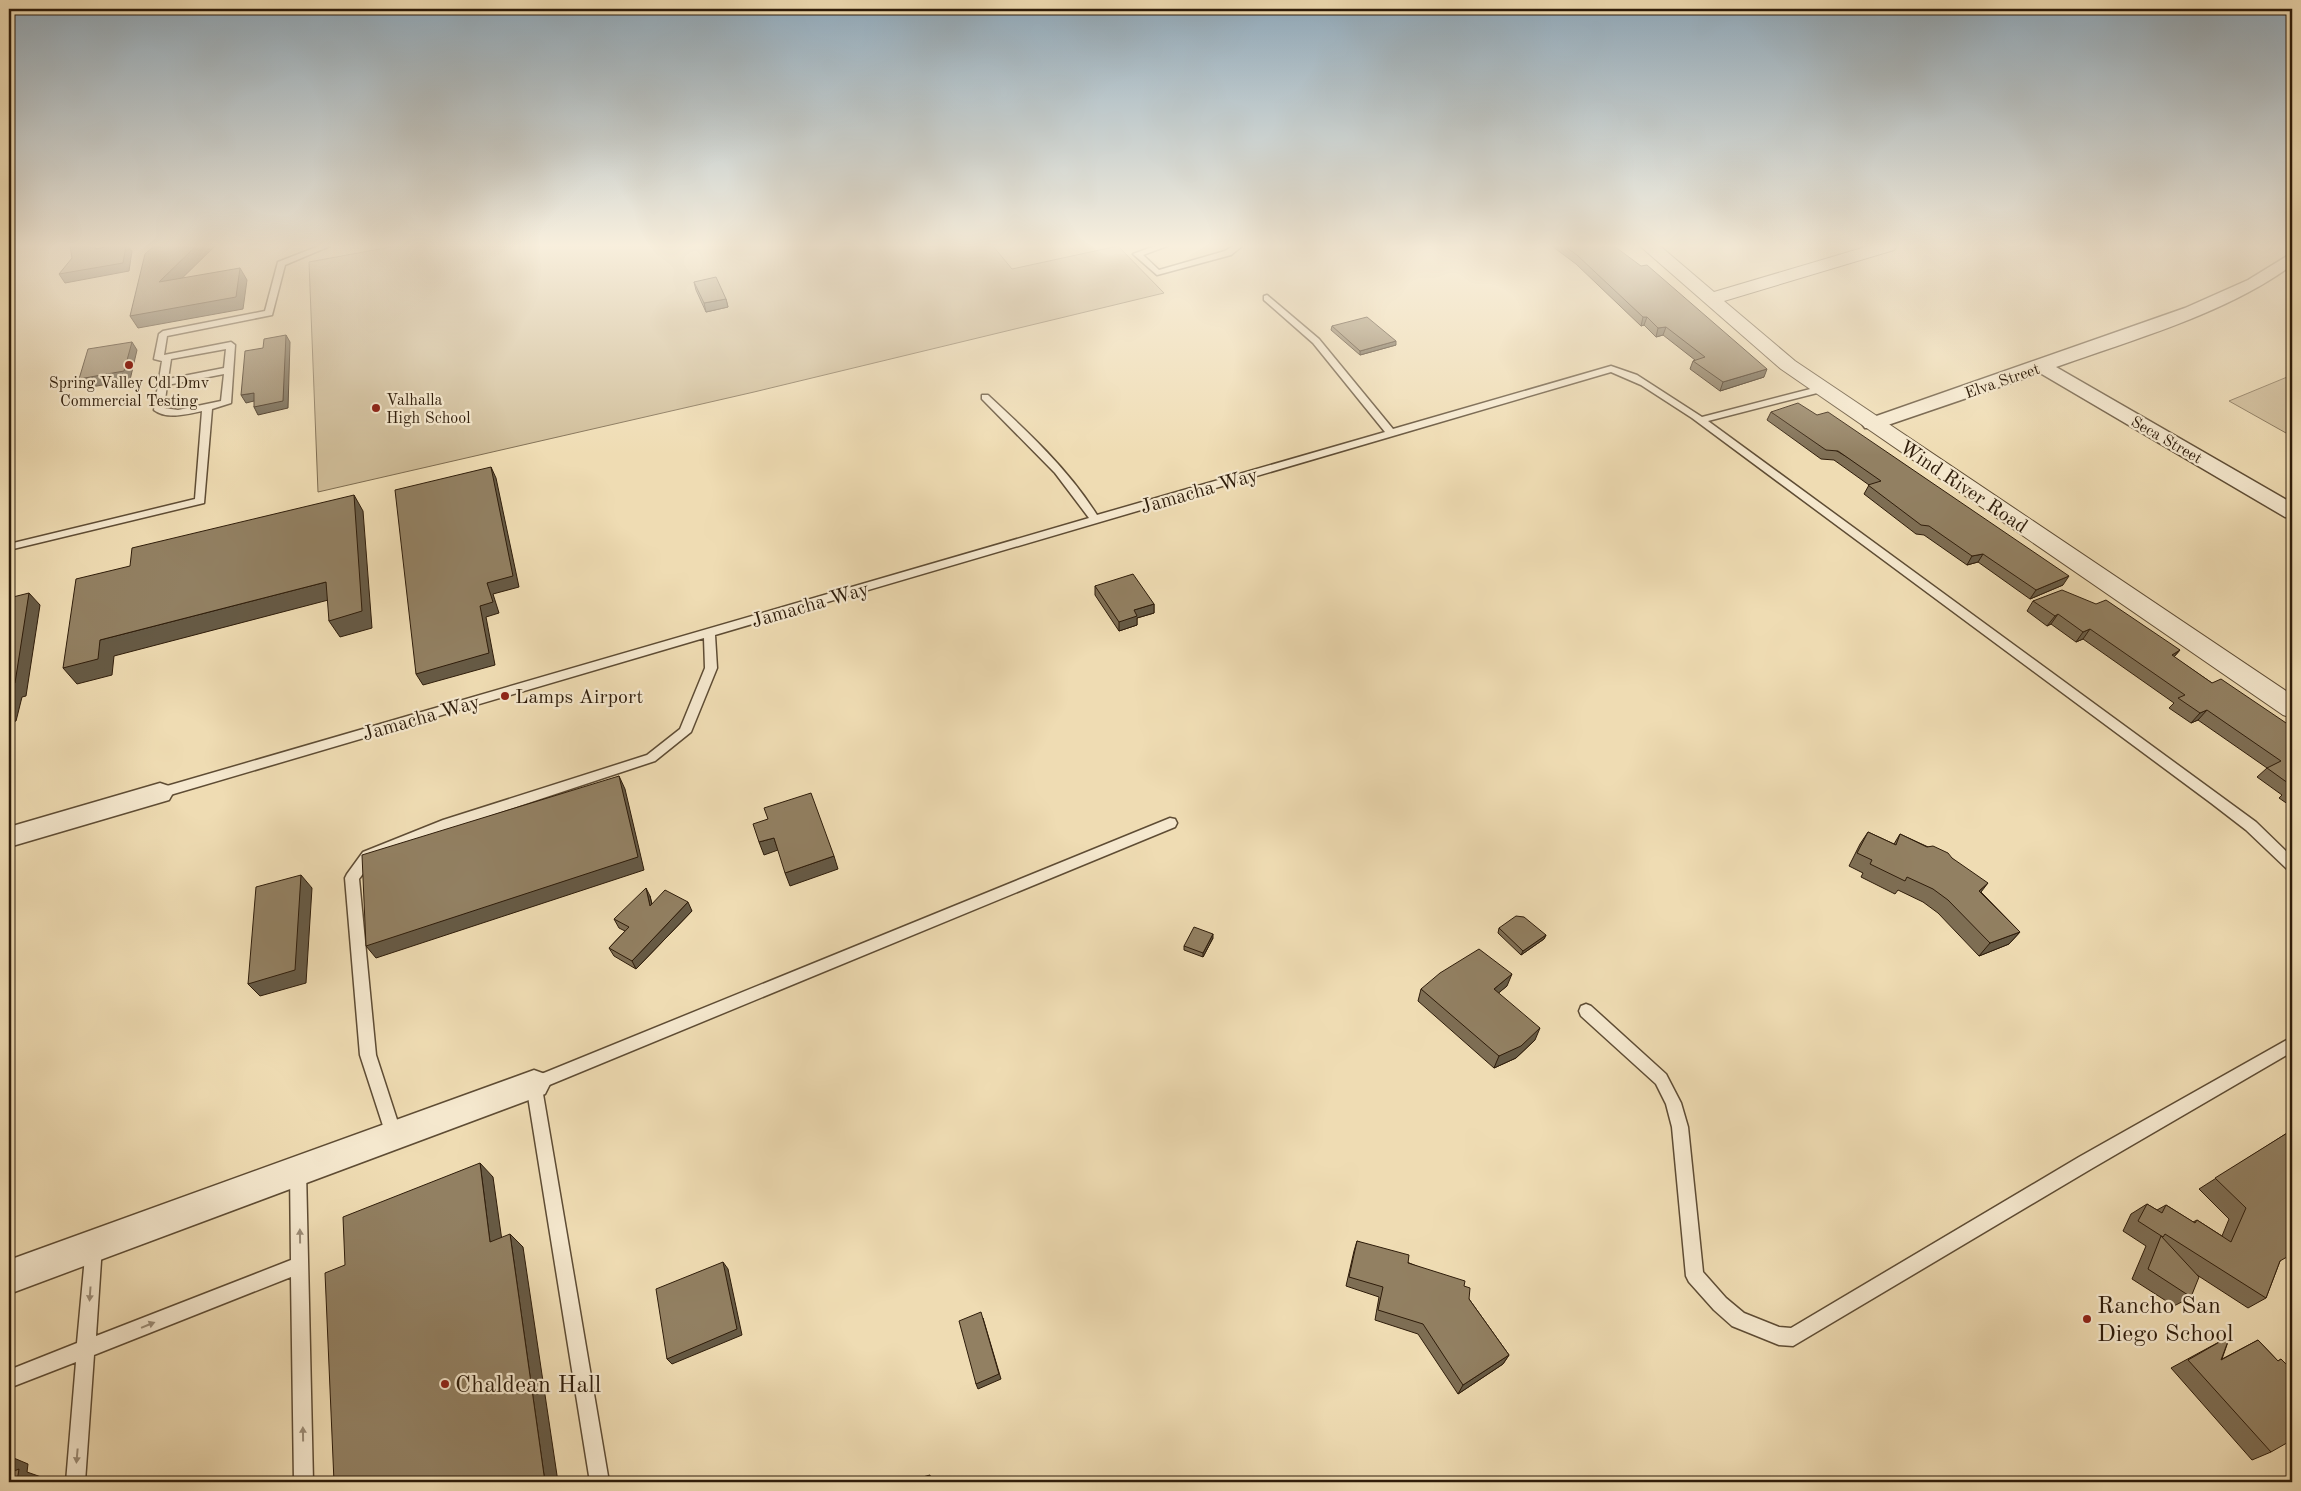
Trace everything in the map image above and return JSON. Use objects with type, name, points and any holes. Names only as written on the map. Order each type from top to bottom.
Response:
[{"type":"street","name":"Wind River Road","points":[[1730,316],[1788,365],[1872,424],[2292,708]]},
{"type":"street","name":"Elva Street","points":[[1872,424],[2042,366],[2176,316]]},
{"type":"street","name":"Seca Street","points":[[2042,366],[2292,512]]},
{"type":"street","name":"Jamacha Way","points":[[9,837],[160,793]]},
{"type":"street","points":[[9,1277],[534,1084]]},
{"type":"lane","points":[[167,357],[159,410],[178,413],[226,403],[231,345],[167,357],[159,359],[163,334],[257,316]]},
{"type":"lane","points":[[1286,316],[1316,341],[1391,433]]},
{"type":"lane","name":"Jamacha Way","points":[[160,793],[1611,369],[1625,372],[1643,381],[1700,420]]},
{"type":"lane","points":[[163,383],[229,370]]},
{"type":"lane","points":[[1700,420],[1822,389]]},
{"type":"lane","points":[[985,397],[1011,421],[1083,499],[1095,520]]},
{"type":"lane","points":[[9,547],[200,501],[207,407]]},
{"type":"lane","points":[[1700,420],[2216,799],[2251,826],[2292,865]]},
{"type":"lane","points":[[394,1135],[368,1055],[352,878],[368,856],[448,824],[651,758],[685,732],[711,668],[709,633]]},
{"type":"lane","points":[[598,1482],[534,1084],[1170,823]]},
{"type":"lane","points":[[1586,1011],[1660,1078],[1673,1103],[1680,1127],[1696,1276],[1720,1304],[1738,1320],[1779,1336],[1793,1337],[2085,1163],[2237,1078],[2292,1044]]},
{"type":"lane","points":[[298,1170],[304,1482]]},
{"type":"lane","points":[[75,1482],[94,1246]]},
{"type":"lane","points":[[9,1379],[300,1265]]},
{"type":"shaded area","points":[[311,316],[1070,316],[754,392],[318,492]]},
{"type":"shaded area","points":[[2292,375],[2292,432],[2286,433],[2229,401]]},
{"type":"building","points":[[1641,316],[1705,316],[1767,369],[1723,382],[1693,361],[1705,357],[1666,327],[1658,328],[1647,317]]},
{"type":"building","points":[[1367,317],[1396,341],[1360,351],[1332,326]]},
{"type":"building","points":[[286,335],[283,401],[254,407],[254,393],[241,395],[245,351],[263,348],[264,339]]},
{"type":"building","points":[[132,342],[124,371],[79,379],[88,349]]},
{"type":"building","points":[[1798,403],[1817,415],[1828,412],[2069,576],[2036,590],[1983,554],[1972,556],[1929,526],[1921,525],[1868,485],[1881,481],[1838,451],[1826,450],[1771,412]]},
{"type":"building","points":[[491,467],[513,576],[487,583],[493,602],[480,606],[489,653],[416,674],[395,490]]},
{"type":"building","points":[[354,495],[362,611],[329,621],[326,582],[100,640],[98,659],[63,668],[76,579],[130,566],[132,548]]},
{"type":"building","points":[[1133,574],[1154,604],[1134,610],[1137,616],[1119,622],[1095,586]]},
{"type":"building","points":[[2062,590],[2096,604],[2106,600],[2180,650],[2172,655],[2212,683],[2221,679],[2292,727],[2292,740],[2289,741],[2292,744],[2292,786],[2267,768],[2281,761],[2207,710],[2200,713],[2178,698],[2185,695],[2090,629],[2083,632],[2058,614],[2055,616],[2033,601]]},
{"type":"building","points":[[29,593],[15,683],[10,684],[9,689],[9,598]]},
{"type":"building","points":[[619,776],[638,857],[366,946],[362,855]]},
{"type":"building","points":[[811,793],[834,856],[785,873],[774,838],[759,842],[753,824],[768,819],[764,808]]},
{"type":"building","points":[[1868,832],[1896,845],[1900,834],[1927,847],[1933,846],[1948,853],[1952,858],[1988,883],[1979,891],[2020,932],[1990,943],[1948,900],[1933,889],[1907,877],[1905,881],[1870,864],[1872,860],[1857,853]]},
{"type":"building","points":[[301,875],[295,970],[248,984],[256,887]]},
{"type":"building","points":[[646,888],[650,906],[665,890],[688,902],[632,961],[609,948],[629,927],[614,919]]},
{"type":"building","points":[[1516,916],[1524,917],[1546,935],[1523,951],[1499,928]]},
{"type":"building","points":[[1194,927],[1213,934],[1203,953],[1184,946]]},
{"type":"building","points":[[1479,949],[1512,974],[1494,989],[1540,1028],[1521,1046],[1499,1056],[1421,989],[1440,973]]},
{"type":"building","points":[[2292,1130],[2292,1254],[2280,1261],[2266,1298],[2165,1234],[2163,1237],[2138,1221],[2147,1204],[2162,1213],[2166,1205],[2195,1223],[2197,1220],[2231,1242],[2246,1208],[2215,1178]]},
{"type":"building","name":"Chaldean Hall","points":[[480,1163],[490,1242],[510,1234],[545,1482],[334,1482],[325,1273],[345,1265],[343,1217]]},
{"type":"building","points":[[2161,1236],[2199,1277],[2191,1297],[2148,1269]]},
{"type":"building","points":[[1357,1241],[1409,1255],[1408,1263],[1465,1281],[1464,1286],[1470,1288],[1469,1299],[1509,1355],[1463,1385],[1423,1324],[1378,1310],[1383,1287],[1349,1277]]},
{"type":"building","points":[[723,1262],[737,1329],[667,1359],[656,1289]]},
{"type":"building","points":[[981,1312],[999,1374],[976,1384],[959,1321]]},
{"type":"building","points":[[2230,1336],[2221,1360],[2258,1340],[2278,1361],[2281,1359],[2292,1370],[2292,1440],[2271,1452],[2188,1360]]},
{"type":"building","points":[[19,1469],[17,1482],[9,1482],[9,1473]]},
{"type":"building","points":[[930,1475],[931,1482],[904,1482]]},
{"type":"place","name":"Spring Valley Cdl Dmv Commercial Testing","points":[[129,365]]},
{"type":"place","name":"Valhalla High School","points":[[376,408]]},
{"type":"place","name":"Lamps Airport","points":[[505,696]]},
{"type":"place","name":"Rancho San Diego School","points":[[2087,1319]]},
{"type":"place","name":"Chaldean Hall","points":[[445,1384]]}]
